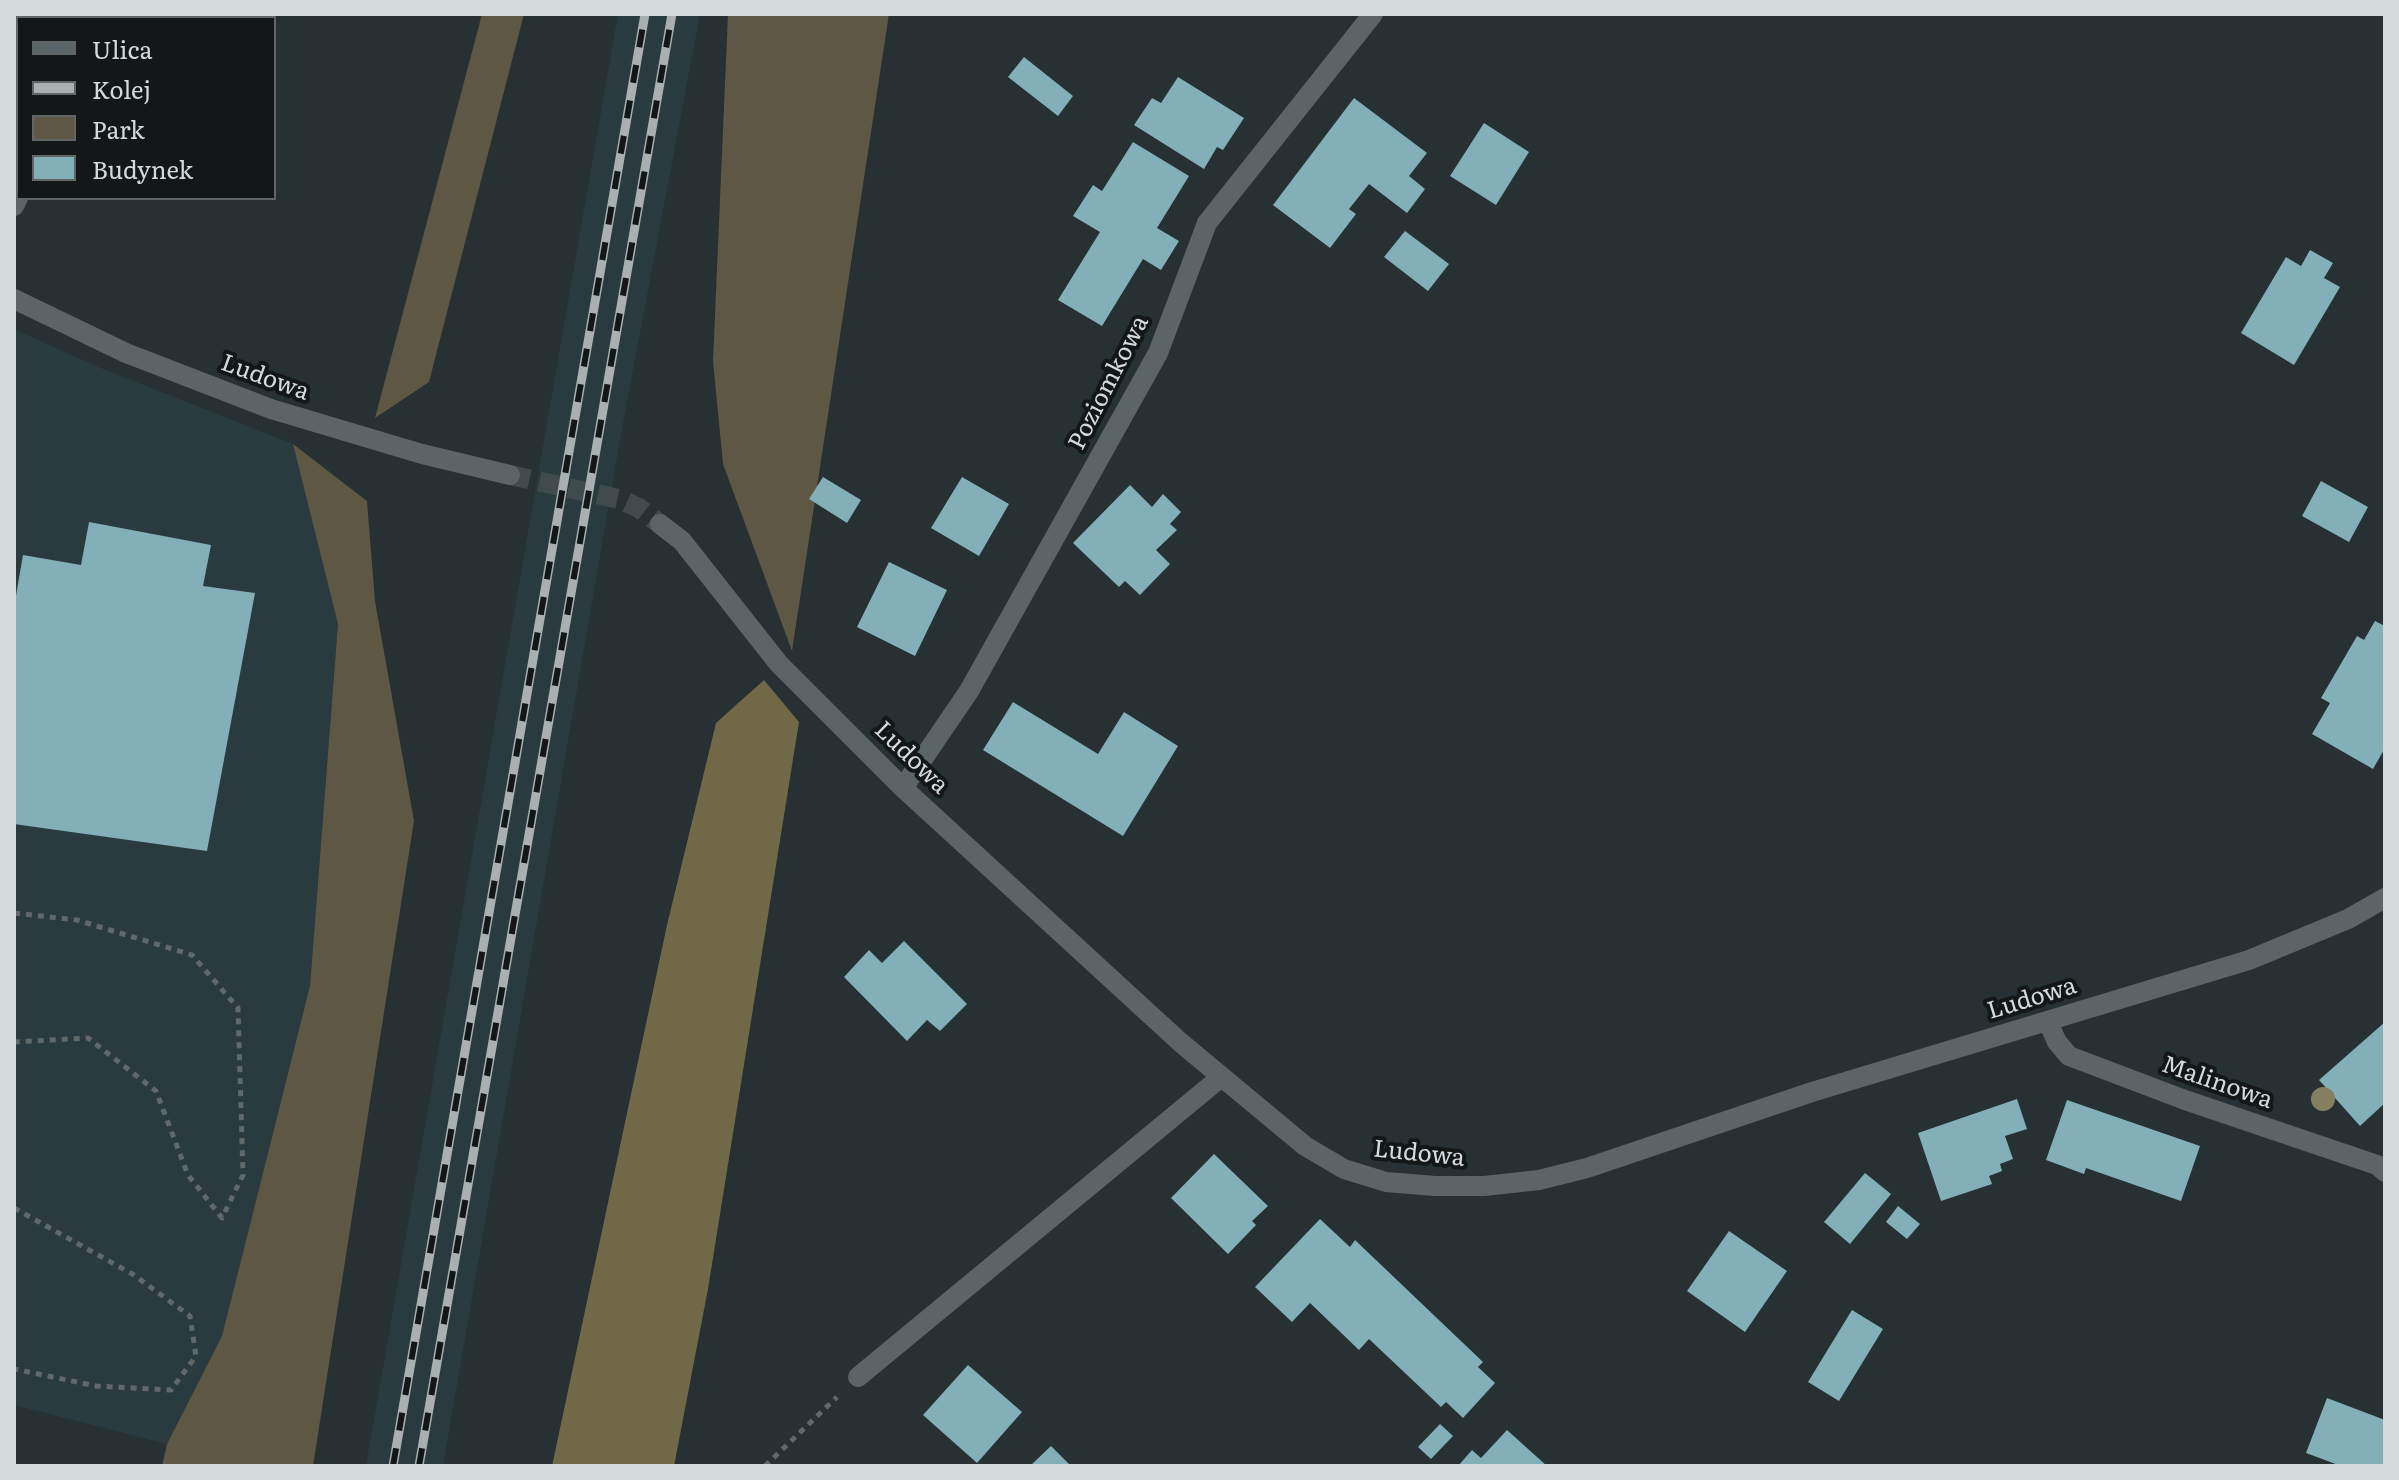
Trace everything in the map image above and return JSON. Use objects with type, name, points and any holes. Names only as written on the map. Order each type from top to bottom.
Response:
[{"type":"street","name":"Poziomkowa","points":[[903,788],[969,691],[1158,353],[1207,223],[1373,14]]},
{"type":"street","name":"Ludowa","points":[[14,299],[126,353],[271,409],[422,454],[510,475]]},
{"type":"street","name":"Ludowa","points":[[660,524],[696,557],[779,664],[903,788],[1220,1078],[1305,1146],[1344,1169],[1386,1182],[1484,1186],[1539,1180],[1587,1168],[1812,1092],[2249,960],[2337,924],[2385,898]]},
{"type":"street","name":"Malinowa","points":[[2048,1022],[2057,1042],[2069,1056],[2185,1100],[2377,1165],[2385,1172]]},
{"type":"street","points":[[858,1377],[1220,1078]]},
{"type":"path","points":[[14,913],[77,920],[192,955],[238,1008],[243,1175],[222,1218],[188,1175],[156,1091],[88,1038],[14,1042]]},
{"type":"path","points":[[14,1208],[134,1275],[190,1316],[196,1356],[171,1390],[96,1386],[14,1369]]},
{"type":"path","points":[[765,1466],[858,1377]]},
{"type":"shaded area","points":[[618,14],[700,14],[621,434],[443,1466],[366,1466]]},
{"type":"shaded area","points":[[14,329],[98,367],[293,444],[338,624],[310,986],[222,1336],[167,1444],[14,1405]]},
{"type":"shaded area","points":[[764,680],[799,722],[708,1289],[674,1466],[552,1466],[667,925],[716,723]]},
{"type":"green space","points":[[482,14],[524,14],[429,382],[375,418]]},
{"type":"green space","points":[[728,14],[889,14],[792,651],[723,464],[713,361]]},
{"type":"green space","points":[[293,444],[367,501],[375,601],[414,821],[313,1466],[162,1466],[167,1444],[222,1336],[310,986],[338,624]]},
{"type":"building","points":[[1024,57],[1073,96],[1058,116],[1008,77]]},
{"type":"building","points":[[1178,77],[1244,118],[1223,150],[1217,147],[1204,169],[1134,125],[1152,98],[1161,103]]},
{"type":"building","points":[[1354,98],[1427,153],[1409,176],[1425,189],[1407,213],[1369,184],[1349,209],[1356,214],[1330,248],[1273,205]]},
{"type":"building","points":[[1484,123],[1529,152],[1496,205],[1450,176]]},
{"type":"building","points":[[1133,142],[1189,176],[1157,228],[1179,241],[1161,270],[1143,259],[1102,326],[1058,300],[1100,232],[1073,216],[1093,185],[1102,191]]},
{"type":"building","points":[[1405,231],[1449,264],[1428,291],[1384,257]]},
{"type":"building","points":[[2310,250],[2333,263],[2324,278],[2340,287],[2294,365],[2241,333],[2286,257],[2301,266]]},
{"type":"building","points":[[823,477],[861,500],[847,523],[809,499]]},
{"type":"building","points":[[962,477],[1009,504],[979,556],[931,528]]},
{"type":"building","points":[[2321,481],[2368,507],[2349,542],[2302,516]]},
{"type":"building","points":[[1130,485],[1152,507],[1163,494],[1181,512],[1170,524],[1177,530],[1156,550],[1170,564],[1140,595],[1125,581],[1119,587],[1073,543]]},
{"type":"building","points":[[89,522],[211,545],[203,586],[255,593],[207,851],[14,824],[14,607],[23,555],[81,565]]},
{"type":"building","points":[[889,562],[947,590],[915,656],[857,627]]},
{"type":"building","points":[[2375,621],[2385,626],[2385,748],[2373,769],[2312,734],[2330,703],[2321,698],[2357,636],[2364,640]]},
{"type":"building","points":[[1013,702],[1098,754],[1124,712],[1178,746],[1123,836],[983,750]]},
{"type":"building","points":[[904,941],[967,1004],[940,1031],[927,1020],[907,1041],[844,977],[869,950],[882,963]]},
{"type":"building","points":[[2385,1022],[2385,1103],[2360,1126],[2319,1080]]},
{"type":"building","points":[[2017,1099],[2027,1129],[2005,1136],[2013,1159],[2000,1164],[2002,1171],[1989,1176],[1992,1184],[1941,1201],[1918,1133]]},
{"type":"building","points":[[2067,1100],[2200,1146],[2181,1201],[2086,1168],[2084,1174],[2046,1160]]},
{"type":"building","points":[[1214,1154],[1268,1206],[1252,1221],[1256,1225],[1228,1254],[1171,1198]]},
{"type":"building","points":[[1865,1173],[1891,1194],[1850,1244],[1824,1222]]},
{"type":"building","points":[[1898,1206],[1920,1224],[1907,1239],[1886,1222]]},
{"type":"building","points":[[1320,1219],[1350,1247],[1355,1240],[1483,1362],[1478,1367],[1495,1383],[1463,1418],[1446,1402],[1441,1407],[1369,1339],[1359,1350],[1310,1303],[1292,1322],[1255,1287]]},
{"type":"building","points":[[1729,1231],[1787,1271],[1745,1332],[1687,1291]]},
{"type":"building","points":[[1852,1310],[1883,1329],[1839,1401],[1808,1382]]},
{"type":"building","points":[[968,1365],[1022,1412],[977,1463],[923,1415]]},
{"type":"building","points":[[2327,1398],[2385,1420],[2385,1466],[2341,1466],[2306,1453]]},
{"type":"building","points":[[1440,1424],[1453,1436],[1431,1459],[1418,1447]]},
{"type":"building","points":[[1507,1430],[1547,1466],[1458,1466],[1472,1450],[1481,1458]]},
{"type":"building","points":[[1051,1446],[1071,1466],[1030,1466]]},
{"type":"tunnel","points":[[510,475],[619,499],[639,508],[660,524]]},
{"type":"railway","points":[[393,1466],[645,14]]},
{"type":"railway","points":[[419,1466],[672,14]]}]
